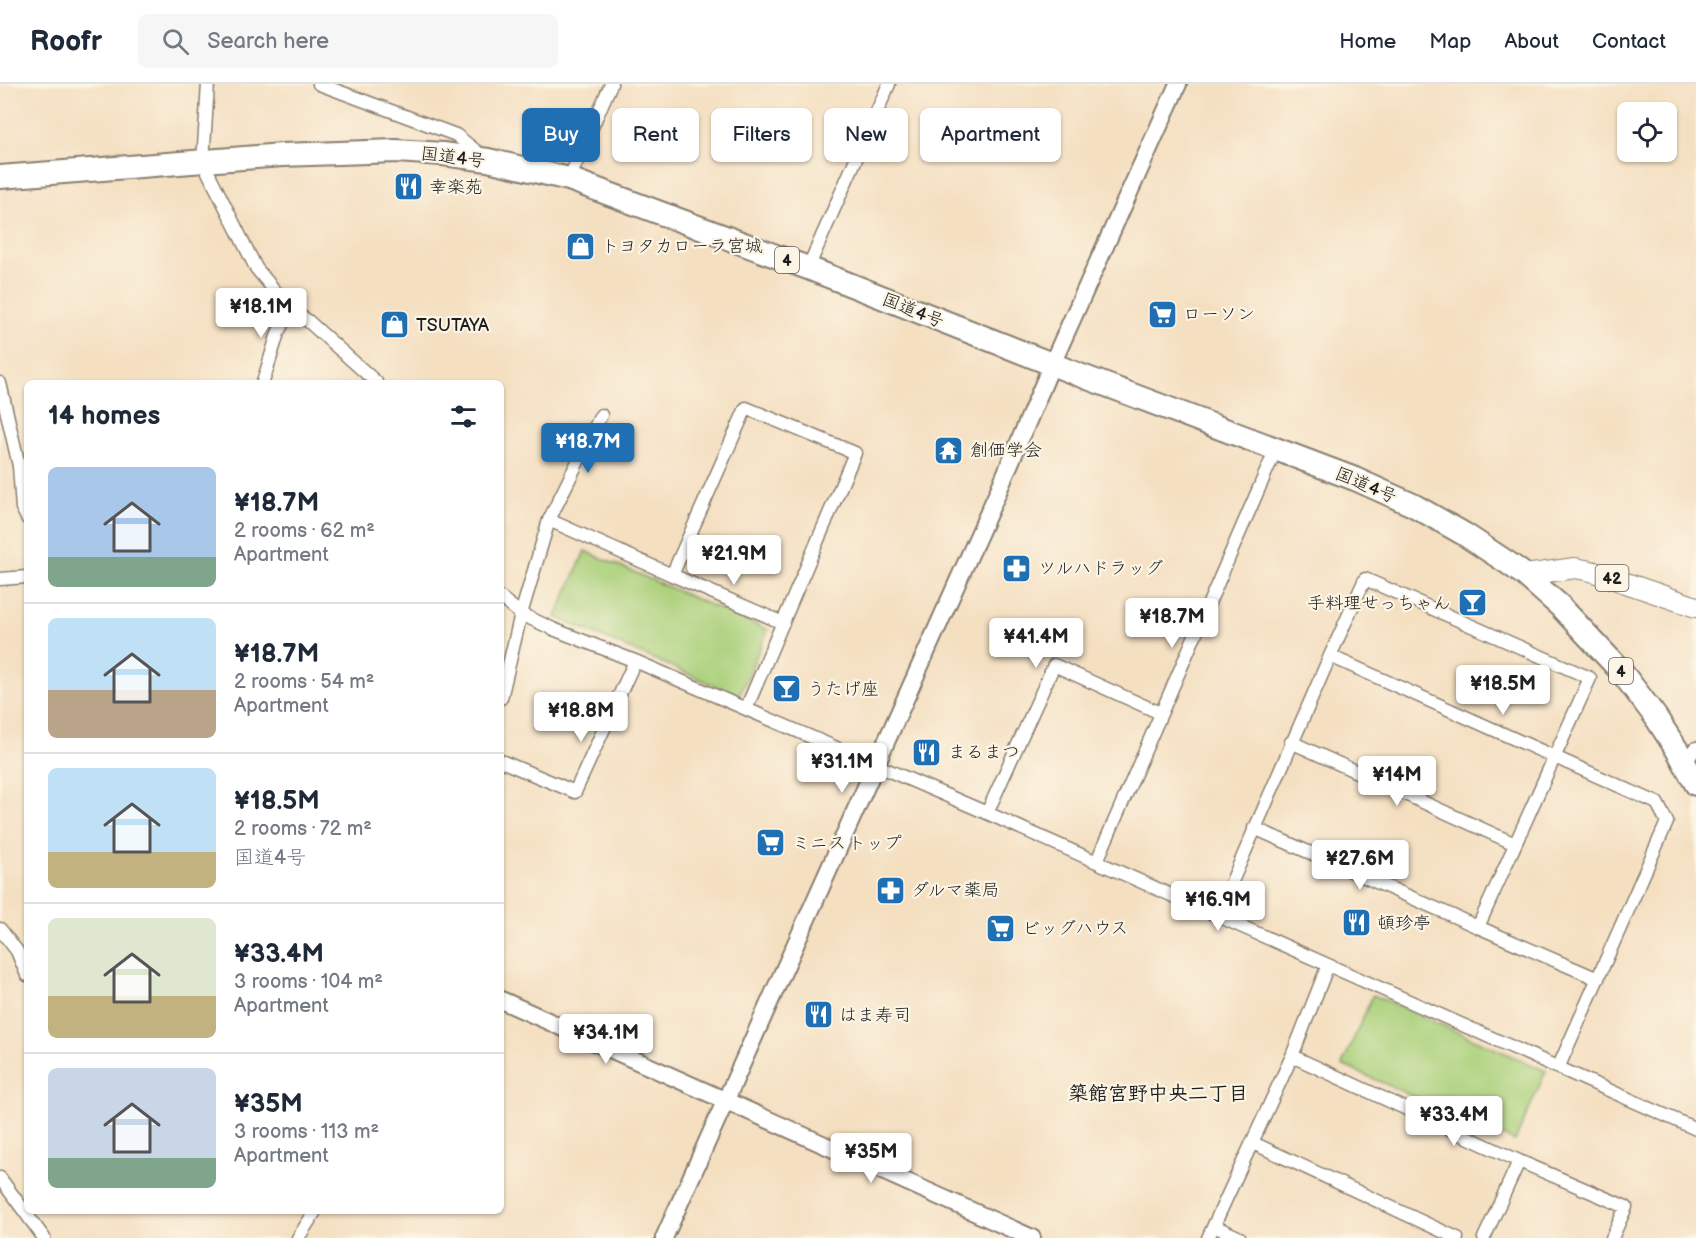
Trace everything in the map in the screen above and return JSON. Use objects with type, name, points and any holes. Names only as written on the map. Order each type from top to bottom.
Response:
[{"type":"highway","name":"国道4号","points":[[0,177],[282,155],[396,151],[488,160],[569,179],[808,268],[1355,479],[1413,505],[1464,534],[1524,575],[1560,606],[1620,670],[1655,716],[1690,755],[1696,784]]},
{"type":"main road","name":"42","points":[[1524,575],[1575,568],[1591,571],[1696,607]]},
{"type":"street","points":[[208,84],[203,162],[256,268],[290,309],[308,321],[374,380]]},
{"type":"street","points":[[319,84],[456,135],[488,160]]},
{"type":"street","points":[[569,179],[611,84]]},
{"type":"street","points":[[808,268],[889,84]]},
{"type":"street","points":[[664,1238],[1178,84]]},
{"type":"street","points":[[264,380],[278,333],[290,309]]},
{"type":"street","points":[[0,383],[19,466],[24,512]]},
{"type":"street","points":[[672,575],[746,408],[855,453],[746,709]]},
{"type":"street","points":[[504,685],[521,614],[549,520],[601,415]]},
{"type":"street","points":[[1097,861],[1276,449]]},
{"type":"street","points":[[549,520],[783,623]]},
{"type":"street","points":[[0,579],[24,577]]},
{"type":"street","points":[[1217,916],[1291,742],[1365,579],[1590,678],[1478,927]]},
{"type":"street","points":[[504,600],[521,614],[553,629],[635,661],[1097,861],[1696,1129]]},
{"type":"street","points":[[1330,656],[1656,803],[1667,822],[1559,1066]]},
{"type":"street","points":[[504,762],[575,792],[635,661]]},
{"type":"street","points":[[987,813],[1054,665],[1160,713]]},
{"type":"street","points":[[1291,742],[1515,844]]},
{"type":"street","points":[[1254,828],[1598,979]]},
{"type":"street","points":[[0,929],[17,951],[24,968]]},
{"type":"street","points":[[1240,1238],[1211,1232],[1292,1056],[1328,966]]},
{"type":"street","points":[[504,1001],[1032,1238]]},
{"type":"street","points":[[1292,1056],[1519,1161],[1626,1207],[1612,1238]]},
{"type":"street","points":[[1253,1143],[1457,1238]]},
{"type":"street","points":[[1484,1238],[1519,1161]]},
{"type":"street","points":[[0,1178],[24,1211]]},
{"type":"street","points":[[26,1214],[44,1238]]},
{"type":"street","points":[[298,1238],[313,1214]]},
{"type":"green space","points":[[585,551],[768,630],[739,696],[556,617]]},
{"type":"green space","points":[[1373,995],[1546,1071],[1515,1141],[1342,1065]]},
{"type":"place","name":"幸楽苑","points":[[408,187]]},
{"type":"place","name":"トヨタカローラ宮城","points":[[580,246]]},
{"type":"place","name":"ローソン","points":[[1162,314]]},
{"type":"place","name":"TSUTAYA","points":[[395,325]]},
{"type":"place","name":"創価学会","points":[[949,450]]},
{"type":"place","name":"ツルハドラッグ","points":[[1017,568]]},
{"type":"place","name":"手料理せっちゃん","points":[[1472,603]]},
{"type":"place","name":"うたげ座","points":[[786,689]]},
{"type":"place","name":"まるまつ","points":[[927,752]]},
{"type":"place","name":"ミニストップ","points":[[771,843]]},
{"type":"place","name":"ダルマ薬局","points":[[890,890]]},
{"type":"place","name":"頓珍亭","points":[[1356,923]]},
{"type":"place","name":"ビッグハウス","points":[[1001,928]]},
{"type":"place","name":"はま寿司","points":[[818,1015]]},
{"type":"district","name":"築館宮野中央二丁目","points":[[1158,1093]]}]
